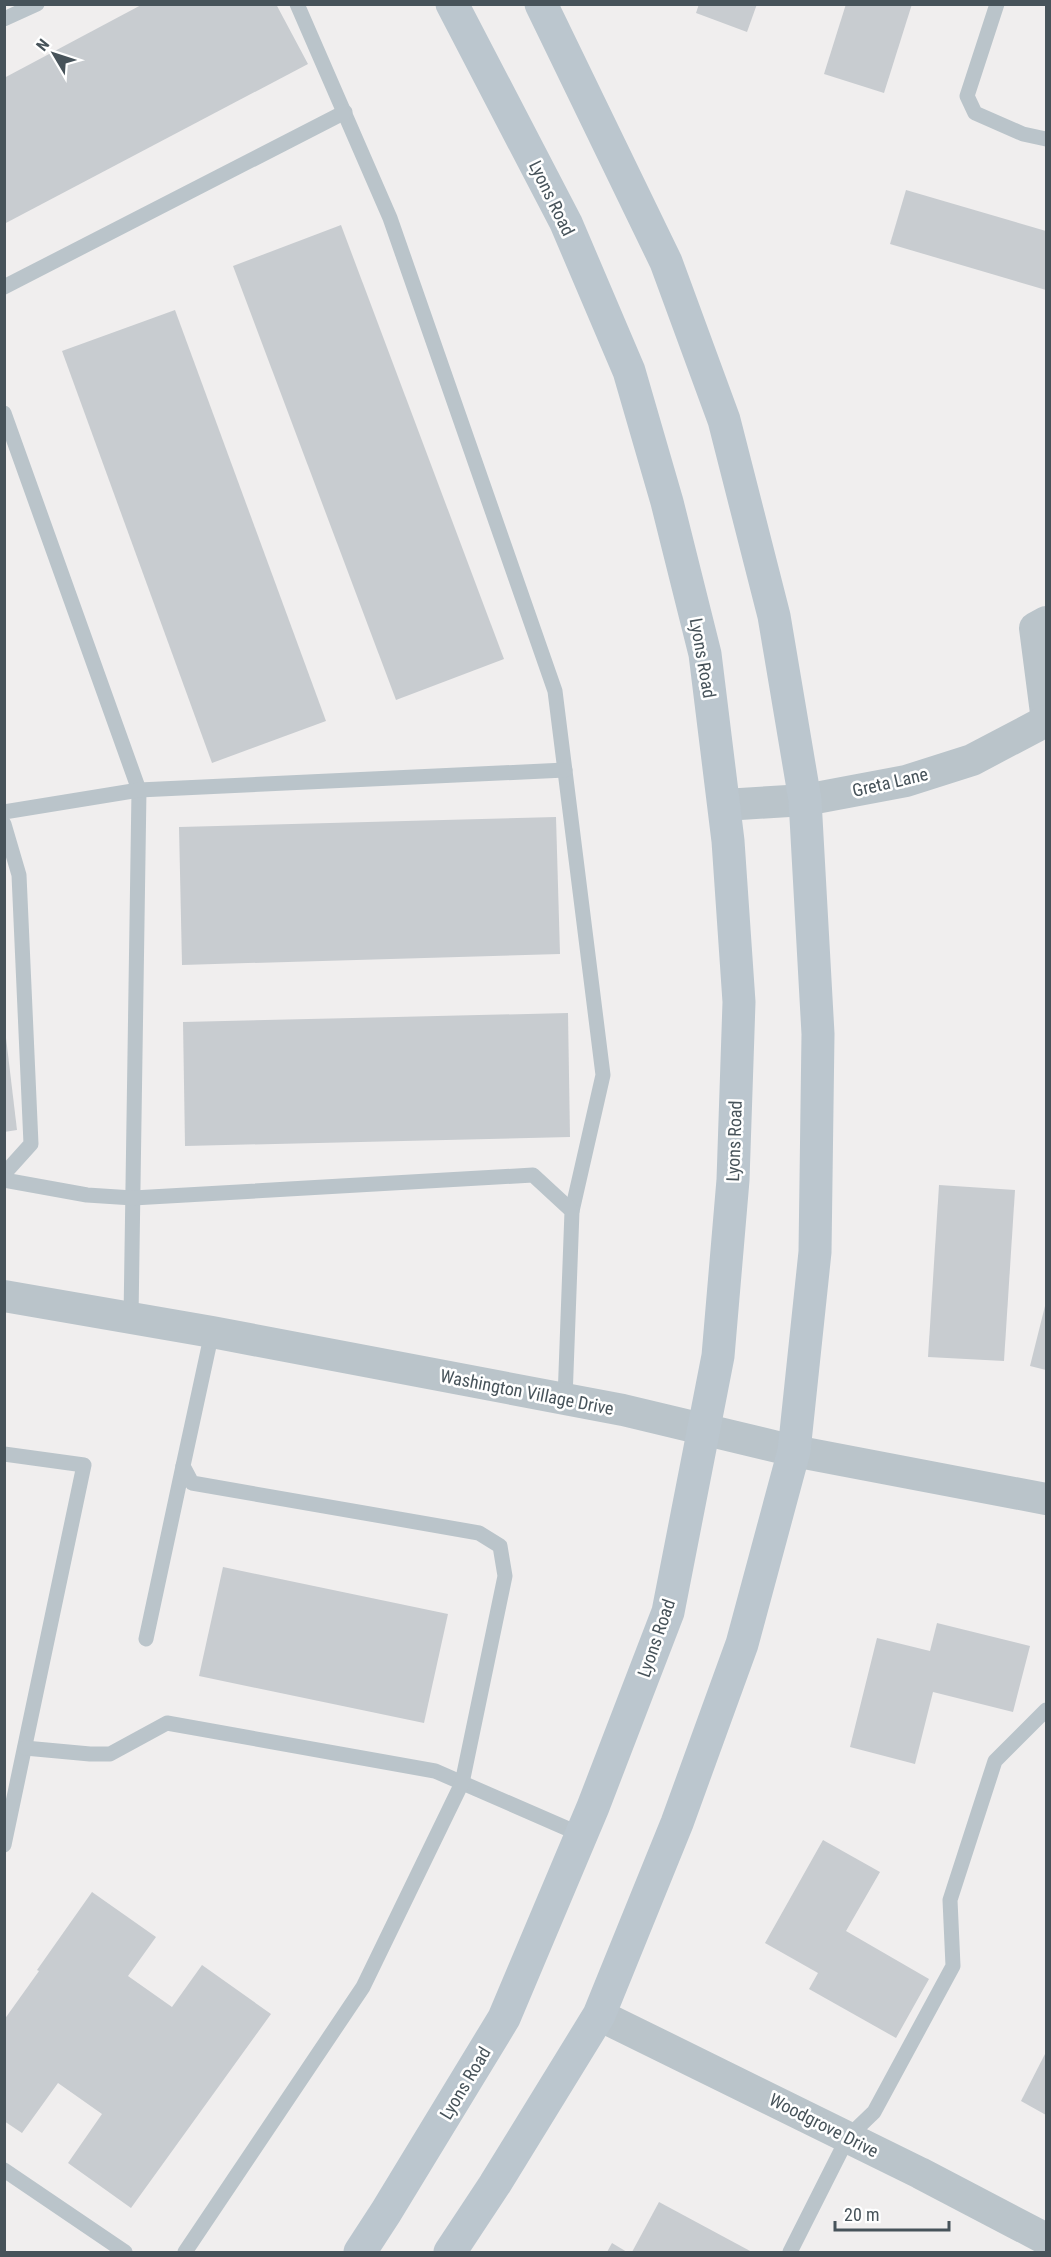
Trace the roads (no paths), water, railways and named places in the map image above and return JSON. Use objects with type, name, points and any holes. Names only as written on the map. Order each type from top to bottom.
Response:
[{"type":"main road","name":"Lyons Road","points":[[360,2253],[504,2018],[582,1835],[668,1612],[719,1344],[733,1180],[739,1002],[728,841],[705,654],[667,502],[629,371],[566,224],[452,4]]},
{"type":"main road","points":[[450,2253],[599,2015],[677,1823],[742,1644],[794,1451],[815,1241],[818,1034],[805,800],[774,615],[724,420],[666,262],[541,4]]},
{"type":"street","points":[[1047,622],[1035,628],[1047,713]]},
{"type":"street","name":"Greta Lane","points":[[723,805],[805,800],[906,780],[972,760],[1047,721]]},
{"type":"street","name":"Washington Village Drive","points":[[4,1296],[212,1332],[565,1399],[794,1451],[1047,1499]]},
{"type":"street","name":"Woodgrove Drive","points":[[599,2015],[848,2137],[1047,2239]]},
{"type":"lane","points":[[4,19],[37,4]]},
{"type":"lane","points":[[297,4],[390,218],[555,691],[603,1075],[572,1210],[565,1399]]},
{"type":"lane","points":[[997,4],[967,96],[975,113],[1023,134],[1047,139]]},
{"type":"lane","points":[[4,287],[345,112]]},
{"type":"lane","points":[[4,413],[139,790],[131,1318]]},
{"type":"lane","points":[[4,812],[139,790],[565,770]]},
{"type":"lane","points":[[4,824],[19,875],[31,1144],[4,1174]]},
{"type":"lane","points":[[4,1180],[87,1195],[133,1198],[533,1174],[572,1210]]},
{"type":"lane","points":[[146,1639],[212,1332]]},
{"type":"lane","points":[[4,1454],[84,1465],[4,1845]]},
{"type":"lane","points":[[183,1466],[192,1483],[479,1533],[500,1546],[505,1576],[462,1782],[363,1988],[185,2253]]},
{"type":"lane","points":[[790,2253],[848,2137],[873,2112],[953,1966],[950,1900],[995,1761],[1047,1710]]},
{"type":"lane","points":[[25,1748],[110,1754],[167,1723],[435,1771],[582,1835]]},
{"type":"lane","points":[[4,2170],[125,2253]]}]
